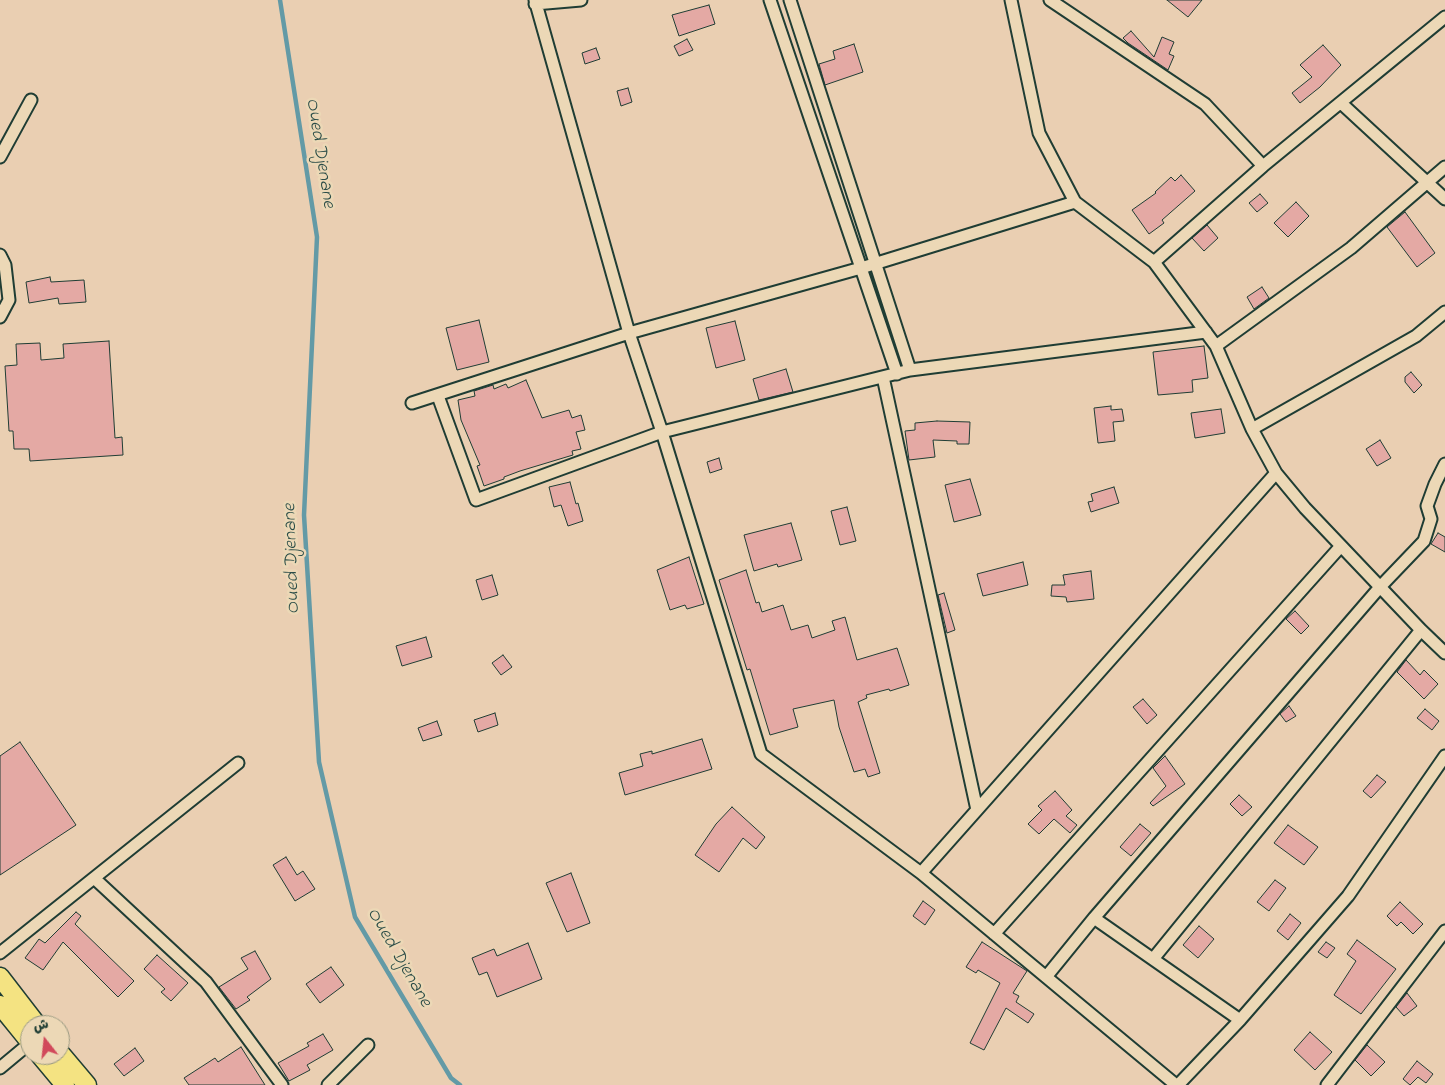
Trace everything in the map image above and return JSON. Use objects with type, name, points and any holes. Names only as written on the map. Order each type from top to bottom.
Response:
[{"type":"main road","points":[[0,977],[29,1015]]},
{"type":"main road","points":[[0,1005],[20,1030]]},
{"type":"main road","points":[[48,1065],[65,1085]]},
{"type":"main road","points":[[70,1065],[87,1085]]},
{"type":"street","points":[[581,0],[535,2],[630,333],[761,754],[921,874],[1177,1085],[1240,1020],[1348,896],[1445,756]]},
{"type":"street","points":[[770,0],[897,374]]},
{"type":"street","points":[[790,0],[910,370]]},
{"type":"street","points":[[1011,0],[1039,133],[1075,202],[1154,262],[1216,346],[1252,429],[1276,473],[1305,508],[1445,653]]},
{"type":"street","points":[[1050,0],[1205,104],[1263,166]]},
{"type":"street","points":[[1154,262],[1263,166],[1445,18]]},
{"type":"street","points":[[0,157],[31,100]]},
{"type":"street","points":[[1342,103],[1445,199]]},
{"type":"street","points":[[1216,346],[1350,248],[1445,166]]},
{"type":"street","points":[[412,403],[630,333],[876,264],[1075,202]]},
{"type":"street","points":[[0,255],[5,265],[9,300],[0,317]]},
{"type":"street","points":[[1252,429],[1416,336],[1445,312]]},
{"type":"street","points":[[438,396],[476,500],[662,432],[910,370],[1206,332]]},
{"type":"street","points":[[883,377],[977,810]]},
{"type":"street","points":[[1046,977],[1094,918],[1380,587],[1424,541],[1431,518],[1428,506],[1435,484],[1445,464]]},
{"type":"street","points":[[921,874],[1276,473]]},
{"type":"street","points":[[994,934],[1341,546]]},
{"type":"street","points":[[1153,959],[1421,630]]},
{"type":"street","points":[[0,953],[238,763]]},
{"type":"street","points":[[94,878],[206,982],[282,1085]]},
{"type":"street","points":[[1094,918],[1240,1020]]},
{"type":"street","points":[[1327,1085],[1445,931]]},
{"type":"street","points":[[328,1085],[368,1045]]},
{"type":"street","points":[[0,1068],[20,1051]]},
{"type":"building","points":[[1167,0],[1202,0],[1188,17]]},
{"type":"building","points":[[709,5],[715,24],[679,36],[672,15]]},
{"type":"building","points":[[1131,31],[1154,57],[1162,37],[1174,42],[1169,54],[1174,56],[1168,70],[1123,38]]},
{"type":"building","points":[[687,39],[693,50],[679,56],[674,46]]},
{"type":"building","points":[[854,44],[863,72],[825,85],[819,64],[835,59],[833,51]]},
{"type":"building","points":[[1323,45],[1341,65],[1320,87],[1300,103],[1292,93],[1312,77],[1300,65]]},
{"type":"building","points":[[596,48],[600,59],[585,64],[582,53]]},
{"type":"building","points":[[628,88],[632,102],[621,106],[617,91]]},
{"type":"building","points":[[1181,175],[1195,191],[1162,220],[1164,223],[1149,234],[1132,210],[1156,193],[1171,177],[1175,181]]},
{"type":"building","points":[[1260,194],[1268,203],[1257,212],[1249,203]]},
{"type":"building","points":[[1296,202],[1309,216],[1288,237],[1274,223]]},
{"type":"building","points":[[1405,212],[1435,253],[1417,267],[1387,227]]},
{"type":"building","points":[[1207,225],[1218,238],[1204,251],[1192,238]]},
{"type":"building","points":[[50,277],[51,282],[84,280],[86,302],[59,304],[58,298],[29,303],[26,282]]},
{"type":"building","points":[[1262,287],[1269,298],[1254,309],[1247,297]]},
{"type":"building","points":[[479,320],[489,362],[457,370],[446,328]]},
{"type":"building","points":[[735,321],[745,360],[716,368],[706,328]]},
{"type":"building","points":[[109,341],[115,438],[122,437],[123,455],[30,461],[29,449],[14,449],[13,431],[9,431],[5,366],[17,365],[16,344],[40,343],[41,360],[64,358],[63,344]]},
{"type":"building","points":[[1204,346],[1208,378],[1192,380],[1193,392],[1158,395],[1153,352]]},
{"type":"building","points":[[786,369],[793,392],[759,400],[753,379]]},
{"type":"building","points":[[1411,372],[1422,385],[1414,393],[1405,382],[1405,377]]},
{"type":"building","points":[[526,380],[542,418],[569,410],[572,418],[581,415],[585,430],[576,432],[581,449],[572,451],[573,455],[520,471],[484,486],[477,466],[480,465],[461,420],[458,400],[475,396],[474,391],[493,385],[494,389],[506,384],[508,388]]},
{"type":"building","points":[[1111,406],[1111,410],[1122,409],[1124,421],[1113,422],[1115,441],[1098,443],[1094,408]]},
{"type":"building","points":[[1221,409],[1225,433],[1195,438],[1191,413]]},
{"type":"building","points":[[937,421],[970,422],[969,444],[957,444],[957,441],[933,440],[935,457],[909,460],[905,431],[915,430],[915,423]]},
{"type":"building","points":[[1380,440],[1391,458],[1377,466],[1366,449]]},
{"type":"building","points":[[719,458],[722,469],[710,473],[707,462]]},
{"type":"building","points":[[970,479],[981,515],[954,522],[945,485]]},
{"type":"building","points":[[570,482],[583,521],[568,526],[561,505],[554,507],[549,487]]},
{"type":"building","points":[[1114,487],[1119,503],[1091,512],[1088,502],[1093,501],[1091,494]]},
{"type":"building","points":[[847,507],[856,541],[840,545],[831,511]]},
{"type":"building","points":[[791,523],[802,560],[778,567],[777,564],[754,571],[744,535]]},
{"type":"building","points":[[1438,533],[1445,537],[1445,552],[1431,544]]},
{"type":"building","points":[[689,557],[704,604],[687,609],[685,605],[670,610],[657,570]]},
{"type":"building","points":[[1023,562],[1028,585],[983,596],[977,574]]},
{"type":"building","points":[[746,570],[756,603],[759,602],[762,612],[783,605],[791,630],[808,625],[812,638],[835,630],[832,621],[845,617],[857,660],[897,648],[909,685],[890,691],[889,689],[866,695],[867,698],[858,702],[880,773],[868,777],[865,769],[854,772],[839,727],[834,700],[793,709],[798,727],[770,735],[750,669],[747,670],[719,580]]},
{"type":"building","points":[[1091,571],[1094,599],[1067,602],[1066,597],[1051,596],[1052,585],[1065,585],[1063,575]]},
{"type":"building","points":[[492,575],[498,595],[482,600],[476,580]]},
{"type":"building","points":[[944,593],[955,630],[947,633],[938,595]]},
{"type":"building","points":[[1295,611],[1309,626],[1301,634],[1286,619]]},
{"type":"building","points":[[426,637],[432,657],[402,666],[396,646]]},
{"type":"building","points":[[503,655],[512,667],[501,675],[492,663]]},
{"type":"building","points":[[1406,660],[1420,675],[1424,670],[1438,684],[1424,699],[1397,672]]},
{"type":"building","points":[[1143,699],[1157,715],[1147,724],[1133,707]]},
{"type":"building","points":[[1289,706],[1296,716],[1286,722],[1280,714]]},
{"type":"building","points":[[1425,709],[1439,721],[1432,730],[1417,718]]},
{"type":"building","points":[[495,713],[498,725],[478,732],[474,720]]},
{"type":"building","points":[[437,721],[442,735],[423,741],[418,728]]},
{"type":"building","points":[[702,739],[712,769],[625,795],[619,773],[643,766],[640,754],[652,751],[652,754]]},
{"type":"building","points":[[20,742],[76,825],[0,875],[0,756]]},
{"type":"building","points":[[1165,756],[1185,784],[1153,806],[1150,803],[1166,786],[1153,768]]},
{"type":"building","points":[[1377,775],[1386,782],[1371,798],[1363,791]]},
{"type":"building","points":[[1055,791],[1072,810],[1066,816],[1077,825],[1070,833],[1054,819],[1039,834],[1028,824],[1042,810],[1038,806]]},
{"type":"building","points":[[1239,795],[1252,807],[1242,816],[1230,804]]},
{"type":"building","points":[[732,807],[765,837],[756,849],[743,838],[719,872],[695,855],[716,824]]},
{"type":"building","points":[[1140,824],[1151,833],[1131,856],[1120,847]]},
{"type":"building","points":[[1288,825],[1318,847],[1304,865],[1274,843]]},
{"type":"building","points":[[286,857],[297,875],[303,871],[315,889],[295,901],[273,865]]},
{"type":"building","points":[[571,873],[590,923],[567,932],[546,883]]},
{"type":"building","points":[[1275,880],[1286,888],[1269,911],[1257,902]]},
{"type":"building","points":[[923,901],[935,910],[925,925],[913,916]]},
{"type":"building","points":[[1400,902],[1423,924],[1413,934],[1401,922],[1397,926],[1387,916]]},
{"type":"building","points":[[76,912],[81,916],[75,924],[134,981],[118,997],[63,942],[43,970],[25,958],[39,939],[45,943]]},
{"type":"building","points":[[1290,914],[1301,923],[1288,940],[1277,931]]},
{"type":"building","points":[[1199,926],[1214,939],[1198,958],[1183,945]]},
{"type":"building","points":[[1357,940],[1396,969],[1361,1014],[1334,995],[1356,961],[1347,954]]},
{"type":"building","points":[[982,942],[1027,971],[1013,993],[1019,996],[1016,1002],[1034,1014],[1028,1023],[1006,1008],[984,1050],[970,1043],[1000,983],[978,970],[976,973],[966,967]]},
{"type":"building","points":[[1326,942],[1335,948],[1327,958],[1318,952]]},
{"type":"building","points":[[528,943],[542,979],[497,997],[487,972],[479,975],[472,958],[494,949],[497,956]]},
{"type":"building","points":[[255,951],[271,979],[247,997],[250,1000],[236,1009],[219,987],[248,969],[241,958]]},
{"type":"building","points":[[157,955],[188,983],[171,1001],[161,992],[165,989],[144,969]]},
{"type":"building","points":[[331,967],[344,985],[320,1003],[306,984]]},
{"type":"building","points":[[1407,993],[1417,1006],[1404,1016],[1396,1007]]},
{"type":"building","points":[[1310,1032],[1332,1052],[1315,1070],[1294,1050]]},
{"type":"building","points":[[323,1034],[333,1050],[307,1065],[310,1070],[289,1081],[278,1063],[309,1046],[307,1043]]},
{"type":"building","points":[[1367,1045],[1385,1062],[1371,1076],[1355,1060]]},
{"type":"building","points":[[241,1047],[265,1085],[189,1085],[184,1078],[215,1058],[218,1062]]},
{"type":"building","points":[[135,1048],[144,1061],[124,1076],[114,1064]]},
{"type":"building","points":[[1417,1061],[1433,1074],[1426,1083],[1418,1077],[1410,1085],[1403,1079]]},
{"type":"waterway","name":"Oued Djenane","points":[[280,0],[317,237],[304,515],[319,762],[355,917],[451,1078],[460,1085]]}]
